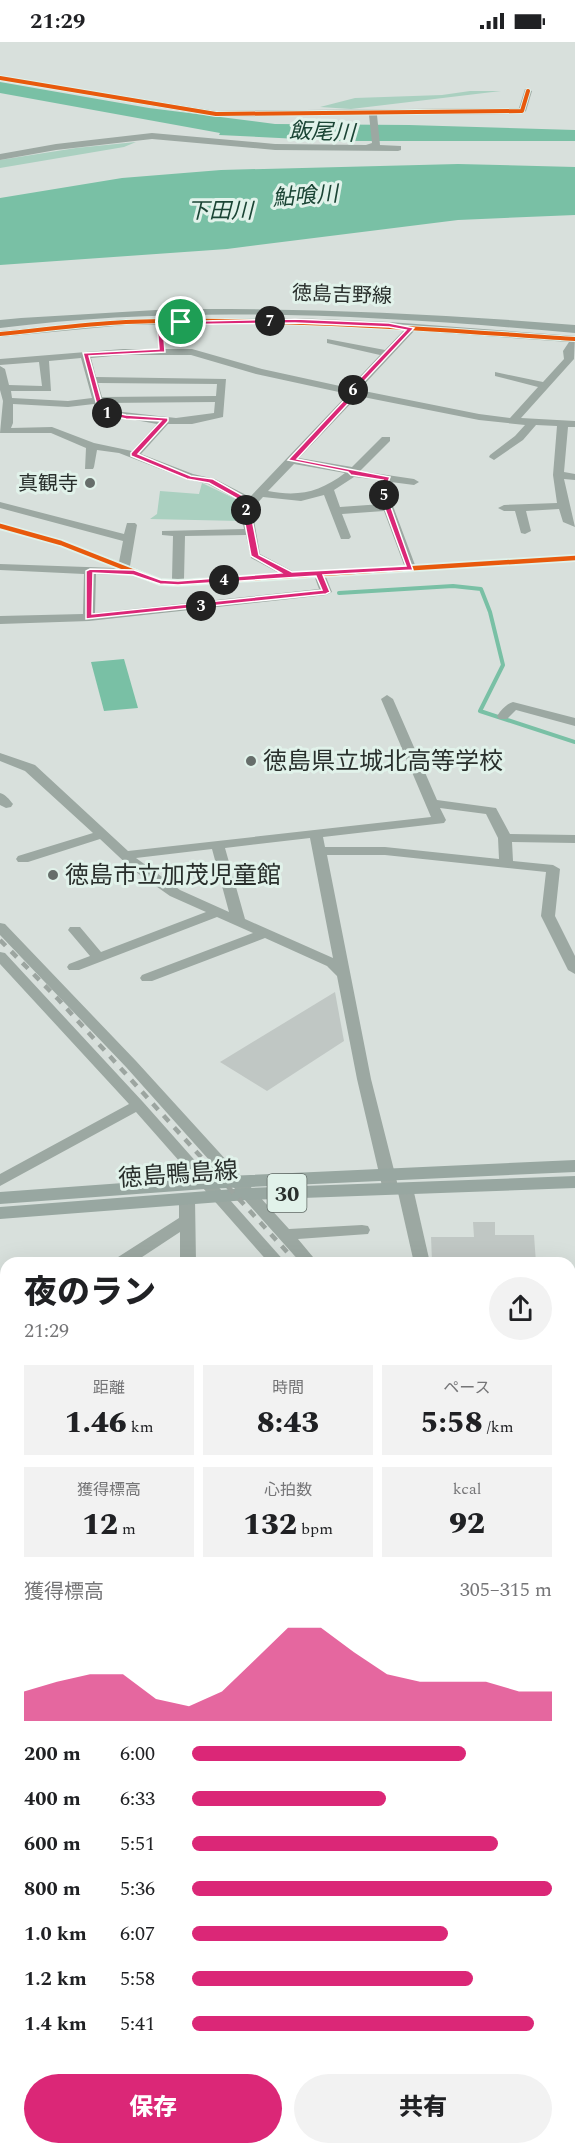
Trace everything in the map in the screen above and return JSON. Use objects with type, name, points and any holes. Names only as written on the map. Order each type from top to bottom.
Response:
[{"type":"main road","name":"徳島吉野線","points":[[0,324],[82,316],[220,312],[346,313],[575,329]]},
{"type":"main road","name":"徳島鴨島線","points":[[394,1185],[575,1166]]},
{"type":"main road","name":"徳島鴨島線","points":[[0,1197],[241,1188],[575,1182]]},
{"type":"main road","name":"徳島鴨島線","points":[[0,1213],[187,1199],[211,1190]]},
{"type":"street","points":[[0,78],[211,114],[219,108],[258,104],[337,109],[373,119],[522,111],[528,91]]},
{"type":"street","points":[[373,119],[374,144]]},
{"type":"street","points":[[0,157],[56,147],[153,136],[274,147],[358,149],[374,144],[398,148]]},
{"type":"street","points":[[0,362],[85,355],[161,337],[181,322],[220,312]]},
{"type":"street","points":[[82,316],[125,322],[192,352],[260,372],[479,417],[575,424]]},
{"type":"street","points":[[181,322],[295,321],[389,325],[575,339],[568,351],[569,359],[513,421]]},
{"type":"street","points":[[469,321],[558,338]]},
{"type":"street","points":[[0,334],[125,322]]},
{"type":"street","points":[[290,575],[255,556],[246,508],[411,328]]},
{"type":"street","points":[[331,341],[387,353]]},
{"type":"street","points":[[85,355],[92,380],[101,411],[126,417],[166,420],[206,420],[219,414],[222,381],[215,379],[92,380]]},
{"type":"street","points":[[4,388],[47,389],[44,358]]},
{"type":"street","points":[[0,369],[8,401],[8,423],[2,431]]},
{"type":"street","points":[[499,374],[544,385]]},
{"type":"street","points":[[8,401],[68,404],[98,400],[220,399]]},
{"type":"street","points":[[134,455],[166,420]]},
{"type":"street","points":[[494,457],[519,438],[532,422]]},
{"type":"street","points":[[563,423],[557,449],[557,486],[567,520],[575,524]]},
{"type":"street","points":[[2,431],[52,430],[92,446],[121,450],[190,477],[211,481],[252,503]]},
{"type":"street","points":[[261,493],[289,499],[302,499],[328,490],[352,472],[386,439]]},
{"type":"street","points":[[89,467],[92,446]]},
{"type":"street","points":[[292,460],[414,482]]},
{"type":"street","points":[[558,475],[575,477]]},
{"type":"street","points":[[387,478],[382,490],[411,568]]},
{"type":"street","points":[[328,490],[345,537]]},
{"type":"street","points":[[0,505],[129,539]]},
{"type":"street","points":[[504,507],[563,506]]},
{"type":"street","points":[[336,511],[388,507]]},
{"type":"street","points":[[520,507],[525,531]]},
{"type":"street","points":[[27,532],[45,517]]},
{"type":"street","points":[[129,571],[131,525]]},
{"type":"street","points":[[0,526],[27,532],[160,582],[178,583],[575,558]]},
{"type":"street","points":[[166,533],[250,532]]},
{"type":"street","points":[[178,583],[179,533]]},
{"type":"street","points":[[0,567],[129,571]]},
{"type":"street","points":[[88,617],[90,571]]},
{"type":"street","points":[[0,620],[88,617],[326,592],[319,573]]},
{"type":"street","points":[[125,855],[439,820],[387,699]]},
{"type":"street","points":[[503,716],[513,706],[575,722]]},
{"type":"street","points":[[0,757],[30,768],[125,855],[175,893],[333,963],[343,974]]},
{"type":"street","points":[[432,803],[491,811],[505,838],[506,864]]},
{"type":"street","points":[[23,859],[102,834]]},
{"type":"street","points":[[316,834],[364,1079],[394,1185],[420,1257]]},
{"type":"street","points":[[505,838],[575,839]]},
{"type":"street","points":[[217,844],[238,920]]},
{"type":"street","points":[[320,851],[385,851],[554,869],[548,916],[575,970]]},
{"type":"street","points":[[74,967],[218,912]]},
{"type":"street","points":[[0,927],[131,1064],[304,1257]]},
{"type":"street","points":[[75,930],[98,957]]},
{"type":"street","points":[[147,978],[266,933]]},
{"type":"street","points":[[0,957],[138,1105],[272,1257]]},
{"type":"street","points":[[0,1181],[138,1105]]},
{"type":"street","points":[[187,1199],[188,1257]]},
{"type":"street","points":[[130,1257],[187,1220]]},
{"type":"street","points":[[283,1235],[362,1230]]},
{"type":"shaded area","points":[[470,91],[501,91],[351,109],[320,107],[355,98],[442,95]]},
{"type":"shaded area","points":[[136,142],[124,147],[0,168],[0,160],[76,148]]},
{"type":"shaded area","points":[[202,483],[246,504],[240,508],[240,521],[150,519],[157,514],[160,491],[199,494]]},
{"type":"water","name":"飯尾川","points":[[0,82],[149,108],[275,124],[575,130],[575,141],[339,141],[219,135],[220,133],[0,93]]},
{"type":"water","name":"下田川","points":[[458,164],[575,167],[575,215],[458,220],[227,249],[0,265],[0,198],[122,178],[221,170]]},
{"type":"water","points":[[124,659],[138,708],[104,711],[91,662]]},
{"type":"building","points":[[335,992],[344,1041],[267,1091],[220,1062]]},
{"type":"building","points":[[473,1222],[495,1222],[495,1235],[534,1235],[536,1257],[432,1257],[431,1237],[474,1237]]},
{"type":"waterway","points":[[339,593],[453,586],[481,589],[490,612],[503,665],[480,711],[575,742]]},
{"type":"railway","points":[[0,940],[58,999],[292,1257]]},
{"type":"cycle path","points":[[0,78],[216,114],[522,111],[528,91]]},
{"type":"cycle path","points":[[0,334],[125,322],[295,321],[389,325],[575,339]]},
{"type":"cycle path","points":[[0,526],[61,543],[160,582],[178,583],[575,558]]},
{"type":"place","name":"真観寺","points":[[90,483]]},
{"type":"place","name":"徳島県立城北高等学校","points":[[251,761]]},
{"type":"place","name":"徳島市立加茂児童館","points":[[53,875]]},
{"type":"route","points":[[181,322],[160,324],[163,351],[85,355],[101,411],[126,417],[166,420],[134,455],[190,477],[211,481],[252,503],[246,508],[255,556],[290,575],[319,573],[326,592],[88,617],[90,571],[134,572],[160,582],[178,583],[284,575],[316,574],[319,573],[354,572],[411,568],[382,490],[387,478],[292,460],[355,393],[351,392],[411,328],[338,322],[181,322]]},
{"type":"water label","name":"鮎喰川","points":[[305,195]]}]
